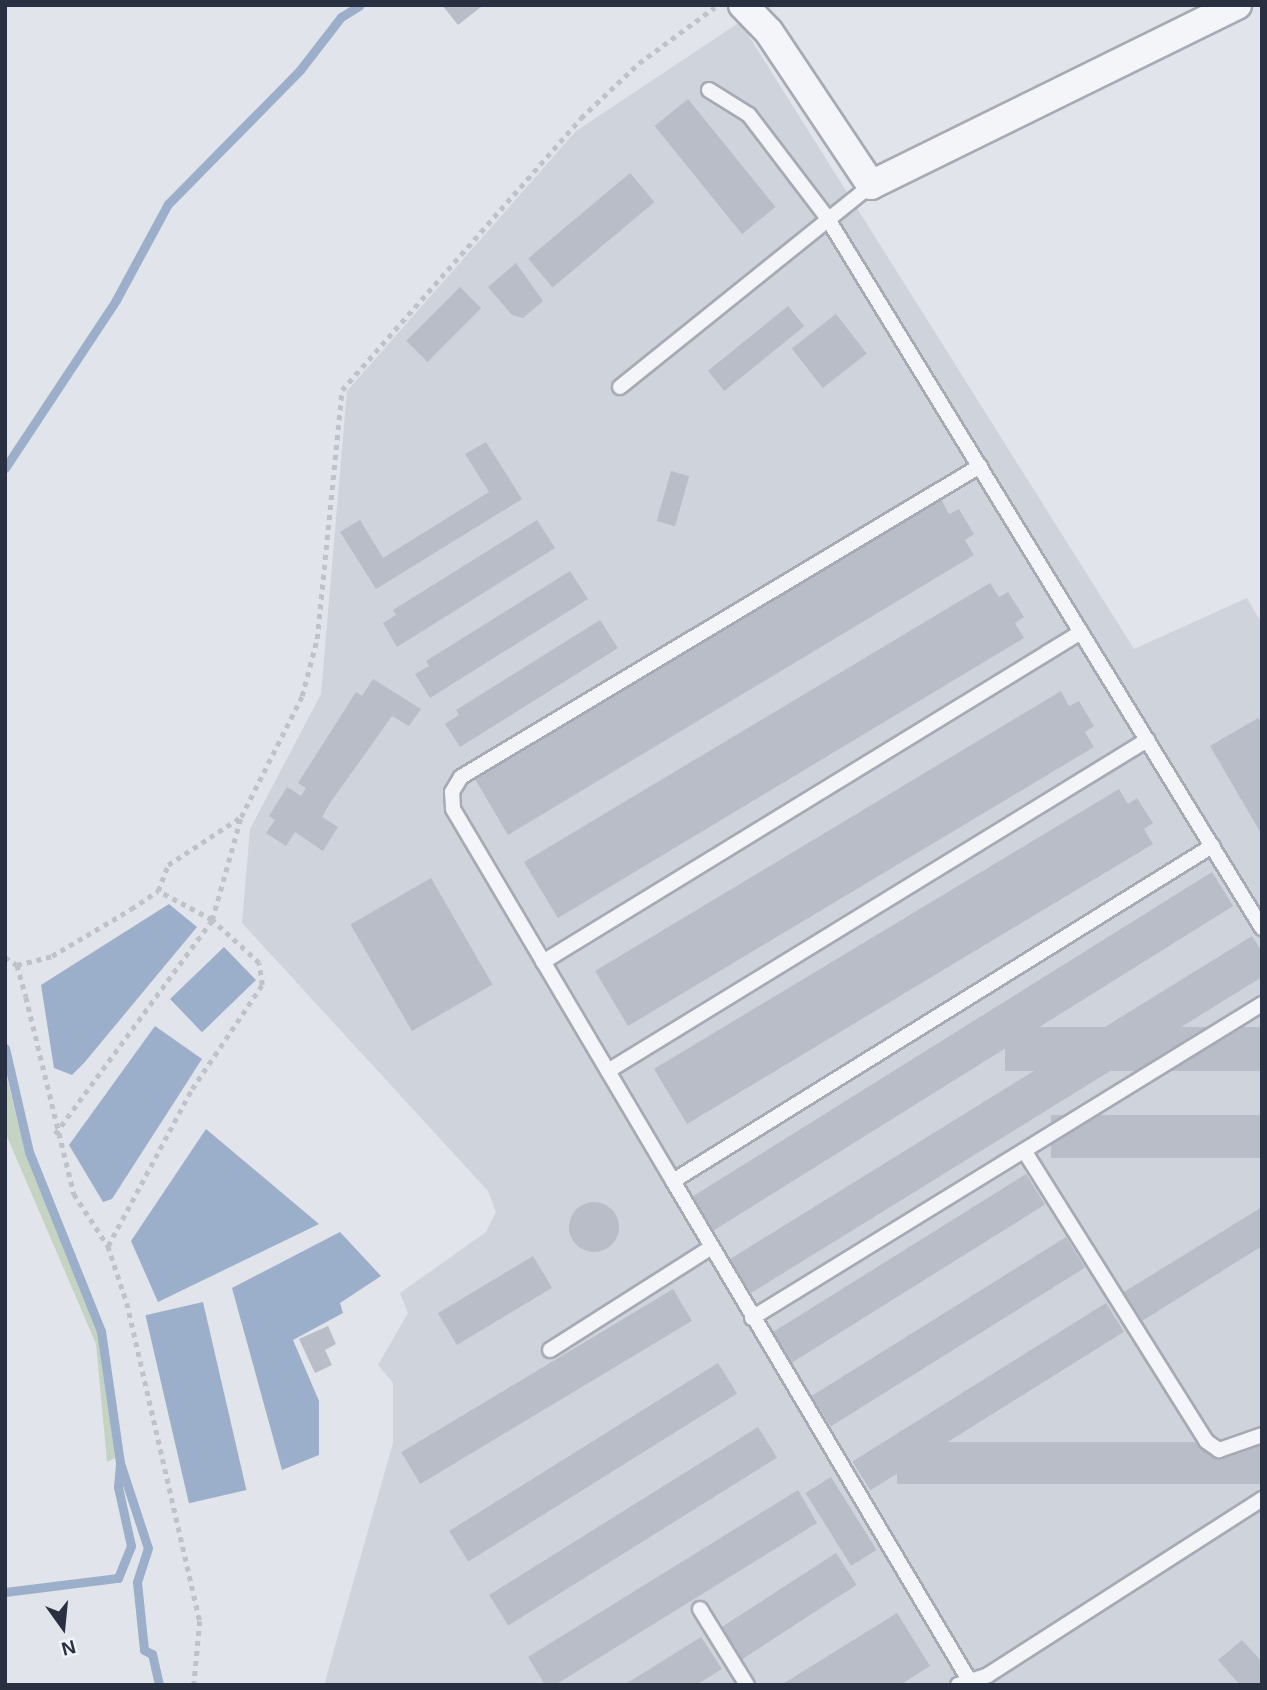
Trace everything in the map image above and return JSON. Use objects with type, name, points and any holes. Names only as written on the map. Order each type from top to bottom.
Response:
[{"type":"street","points":[[743,5],[769,32],[871,185],[1237,5]]},
{"type":"lane","points":[[709,90],[749,115],[826,216],[1262,928]]},
{"type":"lane","points":[[620,387],[826,216],[871,185]]},
{"type":"lane","points":[[980,467],[461,778],[452,792],[453,809],[967,1684],[1262,1500]]},
{"type":"lane","points":[[543,961],[1081,632]]},
{"type":"lane","points":[[608,1070],[1147,740]]},
{"type":"lane","points":[[673,1181],[1212,846]]},
{"type":"lane","points":[[752,1318],[1262,1004]]},
{"type":"lane","points":[[1025,1152],[1206,1441],[1219,1450],[1262,1435]]},
{"type":"lane","points":[[550,1350],[710,1248]]},
{"type":"lane","points":[[700,1609],[747,1685]]},
{"type":"path","points":[[55,1135],[212,920],[242,817],[311,673],[342,390],[581,118],[639,63],[719,5]]},
{"type":"path","points":[[17,965],[52,956],[158,891],[168,865],[242,817]]},
{"type":"path","points":[[108,1246],[192,1089],[262,985],[259,963],[212,920],[158,891]]},
{"type":"path","points":[[5,957],[17,965],[55,1135],[74,1194],[108,1246],[190,1571],[200,1621],[194,1685]]},
{"type":"shaded area","points":[[740,22],[1134,649],[1247,598],[1262,624],[1262,1685],[324,1685],[393,1443],[393,1383],[378,1365],[408,1313],[400,1293],[486,1232],[496,1212],[488,1191],[242,923],[250,829],[321,694],[347,391],[576,131]]},
{"type":"green space","points":[[5,1070],[25,1152],[99,1336],[115,1458],[107,1462],[96,1344],[5,1132]]},
{"type":"water","points":[[169,904],[197,927],[72,1075],[54,1068],[41,985]]},
{"type":"water","points":[[224,947],[256,980],[202,1032],[170,999]]},
{"type":"water","points":[[155,1026],[202,1059],[112,1199],[103,1202],[69,1145]]},
{"type":"water","points":[[206,1129],[319,1224],[158,1302],[131,1241]]},
{"type":"water","points":[[340,1232],[381,1276],[340,1303],[343,1313],[293,1340],[319,1401],[319,1455],[282,1470],[232,1288]]},
{"type":"water","points":[[203,1302],[246,1490],[189,1503],[146,1315]]},
{"type":"building","points":[[442,5],[479,5],[481,7],[458,25]]},
{"type":"building","points":[[688,99],[775,207],[742,234],[655,126]]},
{"type":"building","points":[[630,173],[654,202],[553,288],[528,258]]},
{"type":"building","points":[[516,263],[543,301],[523,318],[512,315],[488,287]]},
{"type":"building","points":[[460,287],[481,308],[427,362],[406,341]]},
{"type":"building","points":[[788,306],[804,326],[724,391],[708,371]]},
{"type":"building","points":[[836,314],[867,353],[823,388],[792,348]]},
{"type":"building","points":[[486,442],[522,499],[376,589],[340,532],[360,520],[383,558],[489,492],[465,454]]},
{"type":"building","points":[[671,471],[689,476],[675,526],[657,521]]},
{"type":"building","points":[[941,499],[949,514],[959,509],[974,534],[965,540],[974,555],[508,835],[475,779]]},
{"type":"building","points":[[537,520],[555,548],[397,647],[383,623],[396,615],[393,610]]},
{"type":"building","points":[[570,571],[588,599],[430,698],[415,674],[429,666],[426,661]]},
{"type":"building","points":[[990,583],[999,597],[1008,592],[1024,617],[1015,623],[1024,638],[558,918],[524,862]]},
{"type":"building","points":[[600,620],[618,648],[460,747],[445,724],[459,715],[456,710]]},
{"type":"building","points":[[373,679],[421,709],[409,726],[392,716],[330,803],[322,817],[338,827],[323,851],[295,832],[286,846],[266,833],[275,820],[269,816],[287,787],[301,796],[306,788],[298,783],[356,692],[362,696]]},
{"type":"building","points":[[1061,691],[1069,706],[1079,701],[1094,726],[1085,732],[1094,747],[628,1026],[595,971]]},
{"type":"building","points":[[1258,718],[1262,724],[1262,835],[1210,746]]},
{"type":"building","points":[[1119,789],[1128,804],[1137,798],[1153,823],[1144,829],[1153,844],[687,1124],[654,1069]]},
{"type":"building","points":[[1212,872],[1233,906],[712,1231],[691,1197]]},
{"type":"building","points":[[431,878],[493,985],[412,1031],[350,924]]},
{"type":"building","points":[[1252,936],[1262,952],[1262,977],[751,1293],[730,1259]]},
{"type":"building","points":[[1005,1027],[1262,1027],[1262,1071],[1005,1071]]},
{"type":"building","points":[[1051,1115],[1262,1115],[1262,1158],[1051,1158]]},
{"type":"building","points":[[1026,1174],[1045,1205],[792,1363],[772,1332]]},
{"type":"building","points":[[594,1202],[612,1209],[619,1227],[612,1245],[594,1252],[576,1245],[569,1227],[576,1209]]},
{"type":"building","points":[[1262,1207],[1262,1246],[1142,1321],[1124,1292]]},
{"type":"building","points":[[1066,1237],[1085,1268],[831,1427],[812,1396]]},
{"type":"building","points":[[533,1256],[552,1288],[457,1345],[438,1313]]},
{"type":"building","points":[[673,1289],[692,1321],[420,1484],[401,1452]]},
{"type":"building","points":[[1106,1303],[1124,1332],[870,1490],[852,1461]]},
{"type":"building","points":[[328,1326],[336,1344],[325,1350],[332,1365],[315,1373],[299,1339]]},
{"type":"building","points":[[718,1363],[737,1394],[468,1562],[449,1531]]},
{"type":"building","points":[[758,1427],[777,1458],[508,1626],[489,1595]]},
{"type":"building","points":[[897,1442],[1262,1442],[1262,1484],[897,1484]]},
{"type":"building","points":[[831,1477],[877,1550],[851,1566],[806,1493]]},
{"type":"building","points":[[798,1490],[817,1523],[555,1685],[545,1685],[528,1657]]},
{"type":"building","points":[[836,1553],[857,1585],[742,1659],[721,1628]]},
{"type":"building","points":[[897,1613],[930,1666],[900,1685],[781,1685]]},
{"type":"building","points":[[701,1637],[722,1669],[696,1685],[624,1685]]},
{"type":"building","points":[[1242,1640],[1262,1662],[1262,1685],[1240,1685],[1218,1660]]},
{"type":"waterway","points":[[5,468],[116,300],[168,204],[300,70],[341,17],[360,5]]},
{"type":"waterway","points":[[5,1048],[29,1152],[101,1331],[120,1463],[148,1548],[137,1582],[144,1650],[152,1654],[159,1685]]},
{"type":"waterway","points":[[5,1592],[118,1578],[131,1546],[118,1487],[120,1464]]}]
